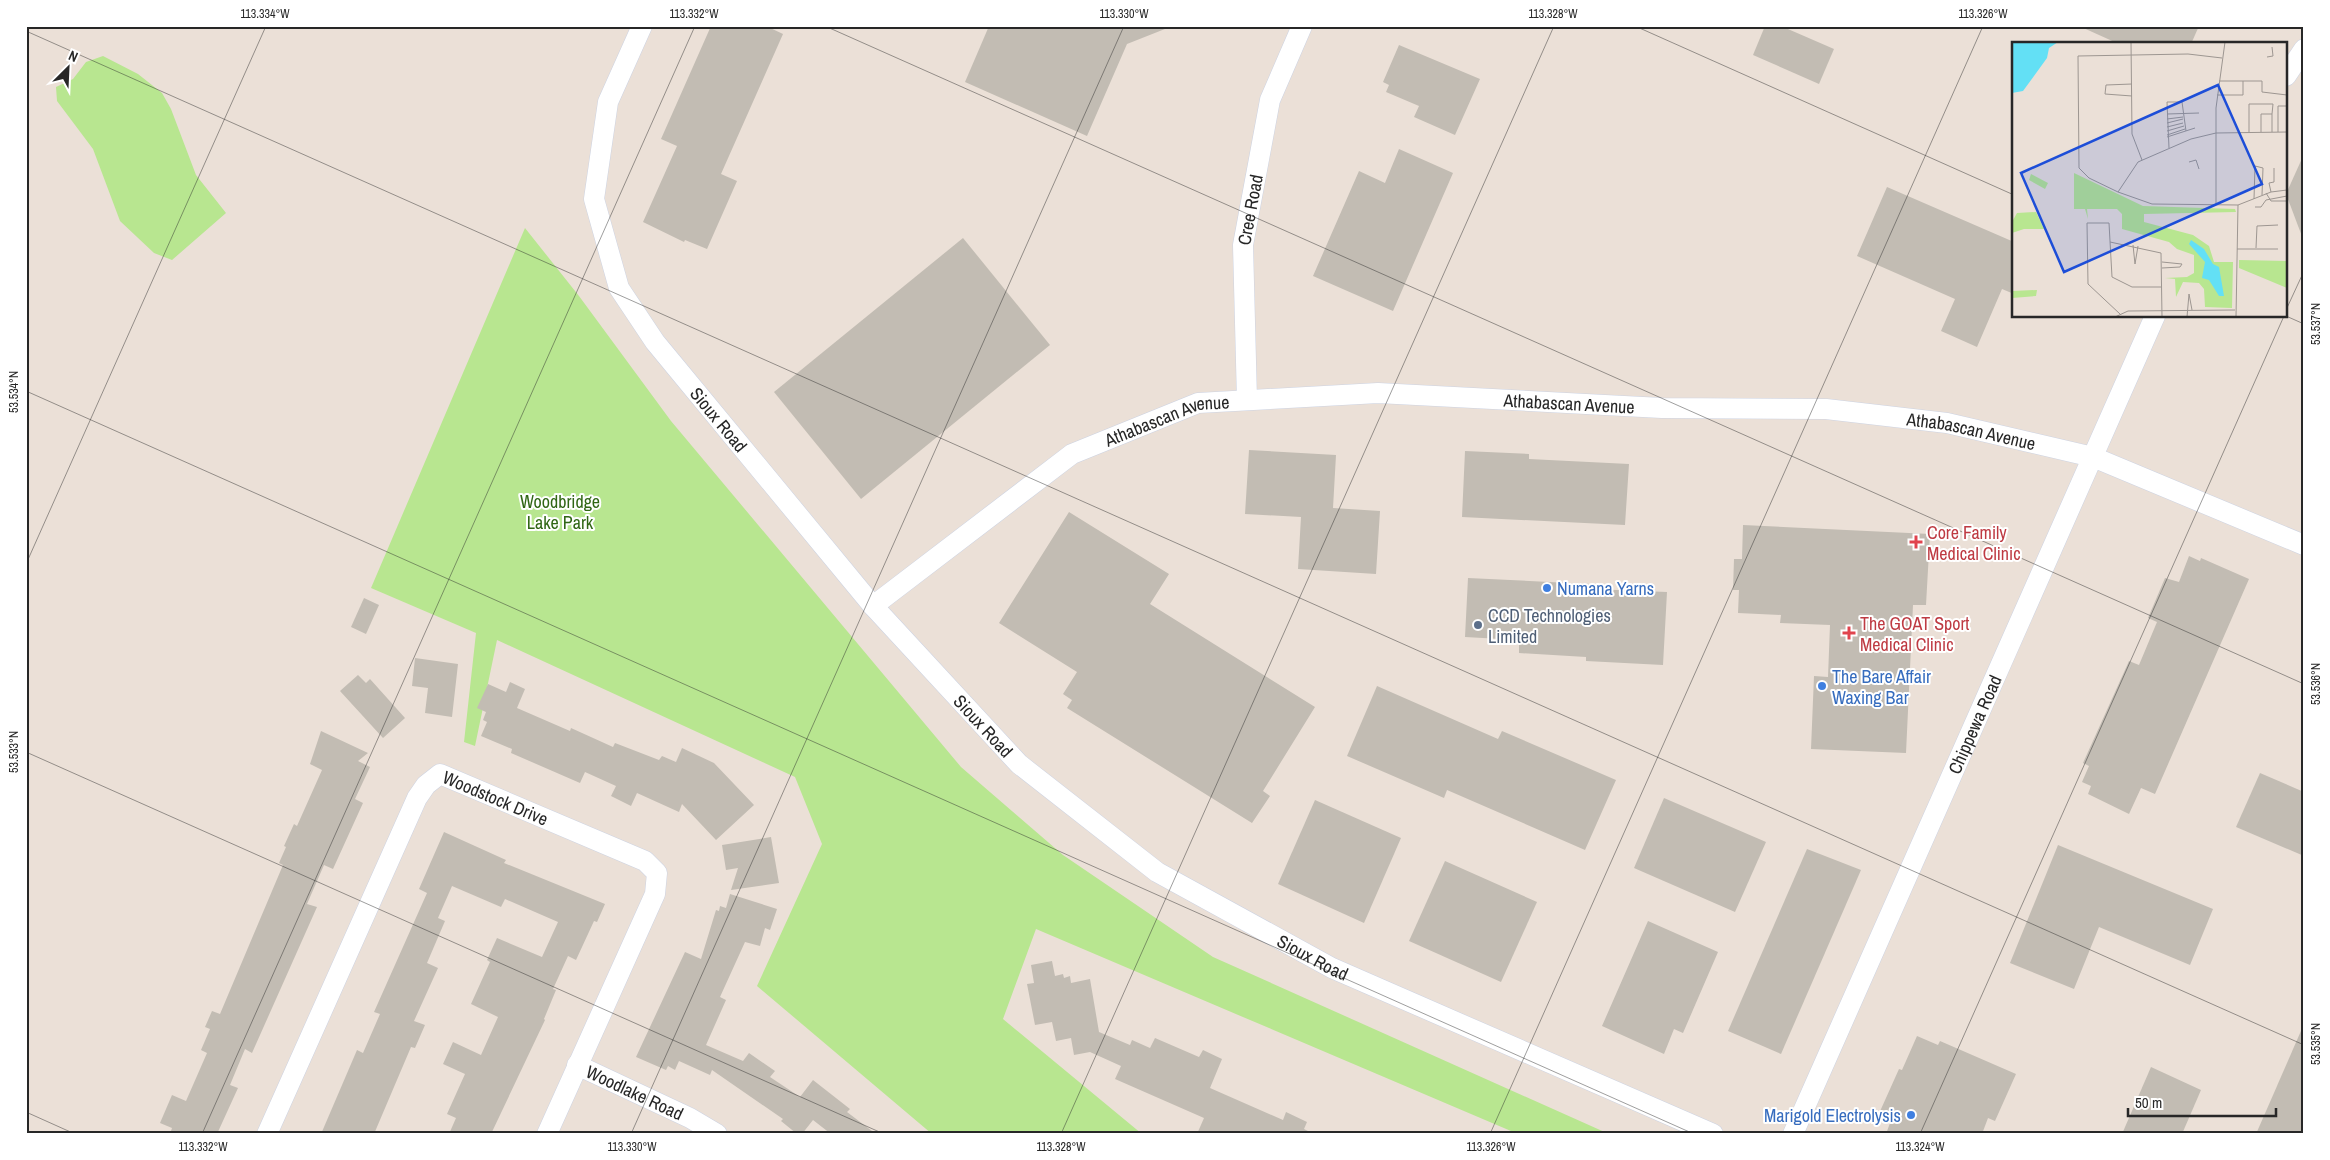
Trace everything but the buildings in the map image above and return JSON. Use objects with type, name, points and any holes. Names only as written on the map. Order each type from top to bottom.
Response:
[{"type":"street","name":"Sioux Road","points":[[642,26],[608,102],[594,199],[619,288],[654,342],[873,606],[1019,764],[1158,872],[1332,968],[1713,1134]]},
{"type":"street","name":"Cree Road","points":[[1247,400],[1243,245],[1270,100],[1302,26]]},
{"type":"street","points":[[2288,73],[2304,49]]},
{"type":"street","name":"Chippewa Road","points":[[1793,1134],[2155,318]]},
{"type":"street","name":"Athabascan Avenue","points":[[873,606],[1072,454],[1198,403],[1378,393],[1662,408],[1826,409],[1947,423],[2093,457],[2304,545]]},
{"type":"street","name":"Woodstock Drive","points":[[267,1134],[417,798],[426,785],[440,774],[645,861],[657,873],[655,894],[547,1134]]},
{"type":"street","name":"Woodlake Road","points":[[578,1065],[690,1118],[717,1134]]},
{"type":"green space","points":[[103,56],[138,74],[162,93],[171,109],[196,175],[226,213],[172,260],[154,253],[120,221],[93,149],[57,101],[56,87],[73,79],[86,62]]},
{"type":"green space","name":"Woodbridge Lake Park","points":[[525,228],[579,296],[671,421],[961,767],[1063,855],[1213,957],[1609,1134],[1518,1134],[1036,929],[1003,1019],[1142,1134],[932,1134],[757,986],[822,844],[795,777],[497,640],[475,746],[464,742],[476,633],[371,588]]},
{"type":"place","name":"Core Family Medical Clinic","points":[[1916,542]]},
{"type":"place","name":"Numana Yarns","points":[[1547,588]]},
{"type":"place","name":"CCD Technologies Limited","points":[[1478,625]]},
{"type":"place","name":"The GOAT Sport Medical Clinic","points":[[1849,633]]},
{"type":"place","name":"The Bare Affair Waxing Bar","points":[[1822,686]]},
{"type":"place","name":"Marigold Electrolysis","points":[[1911,1115]]}]
